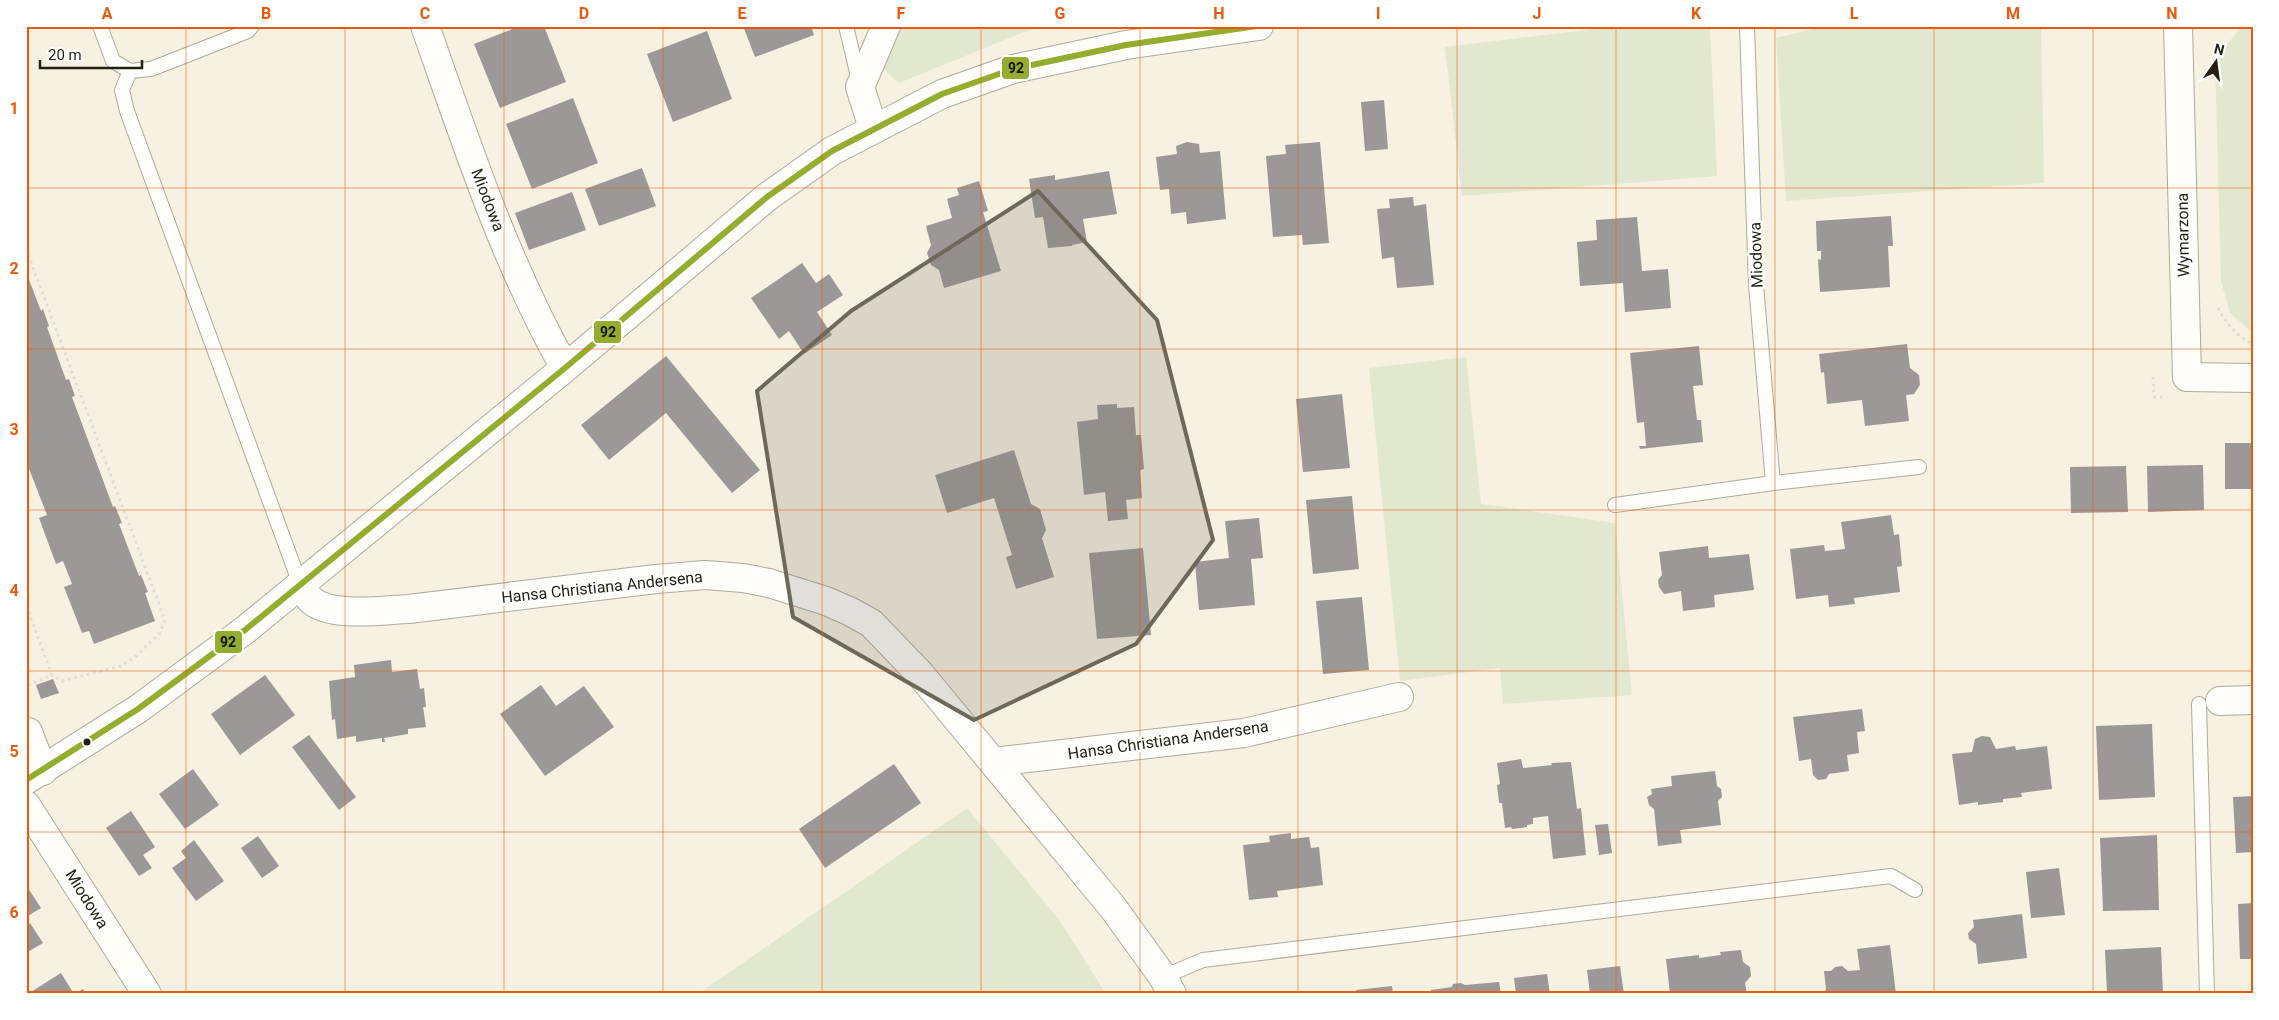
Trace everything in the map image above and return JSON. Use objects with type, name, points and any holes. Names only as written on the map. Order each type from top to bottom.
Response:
[{"type":"street","name":"Miodowa","points":[[425,26],[490,211],[544,328],[565,368]]},
{"type":"street","points":[[873,128],[860,86],[886,26]]},
{"type":"street","points":[[27,729],[34,775],[173,684],[246,630],[565,368],[767,197],[832,151],[873,128],[942,94],[1012,69],[1126,45],[1259,26]]},
{"type":"street","name":"Wymarzona","points":[[2178,26],[2186,378],[2253,378]]},
{"type":"street","name":"Hansa Christiana Andersena","points":[[300,584],[311,600],[324,607],[342,611],[409,609],[686,576],[724,576],[769,583],[826,600],[871,623],[921,675],[1114,909],[1167,986]]},
{"type":"street","name":"Hansa Christiana Andersena","points":[[994,762],[1244,733],[1399,697]]},
{"type":"street","points":[[2209,703],[2253,700]]},
{"type":"street","name":"Miodowa","points":[[26,805],[146,994]]},
{"type":"lane","points":[[100,26],[113,61],[130,71],[151,69],[248,31],[252,26]]},
{"type":"lane","points":[[846,26],[860,86]]},
{"type":"lane","name":"Miodowa","points":[[1747,26],[1756,285],[1772,483]]},
{"type":"lane","points":[[130,71],[122,90],[127,111],[300,584]]},
{"type":"lane","points":[[1615,505],[1772,483],[1919,467]]},
{"type":"lane","points":[[2207,994],[2209,703]]},
{"type":"lane","points":[[1167,986],[1203,960],[1891,876],[1915,890]]},
{"type":"path","points":[[26,249],[165,620],[160,633],[135,657],[121,666],[62,680],[52,675],[26,606]]},
{"type":"path","points":[[26,686],[52,675]]},
{"type":"highlighted area","points":[[1038,191],[1157,320],[1213,540],[1136,644],[974,720],[793,617],[757,391],[851,311]]},
{"type":"green space","points":[[902,26],[1039,26],[899,83],[881,67]]},
{"type":"green space","points":[[1620,26],[1710,28],[1717,176],[1462,196],[1445,47]]},
{"type":"green space","points":[[1826,26],[2041,26],[2044,183],[1786,201],[1776,38]]},
{"type":"green space","points":[[2242,26],[2253,26],[2253,333],[2230,313],[2221,281],[2215,59]]},
{"type":"green space","points":[[1466,357],[1481,504],[1615,523],[1632,695],[1503,704],[1500,668],[1400,681],[1369,368]]},
{"type":"green space","points":[[967,808],[1060,921],[1106,994],[698,994]]},
{"type":"building","points":[[520,26],[544,26],[566,82],[500,108],[474,44]]},
{"type":"building","points":[[743,26],[811,26],[814,35],[755,57]]},
{"type":"building","points":[[707,31],[732,99],[673,122],[647,54]]},
{"type":"building","points":[[573,98],[598,163],[532,189],[506,124]]},
{"type":"building","points":[[1384,100],[1388,149],[1365,151],[1361,102]]},
{"type":"building","points":[[1187,142],[1199,144],[1200,153],[1220,151],[1226,219],[1187,224],[1186,212],[1171,214],[1169,189],[1160,190],[1156,157],[1177,154],[1176,146]]},
{"type":"building","points":[[1320,142],[1329,243],[1303,245],[1302,235],[1273,237],[1266,156],[1286,154],[1285,145]]},
{"type":"building","points":[[642,168],[656,206],[599,226],[585,189]]},
{"type":"building","points":[[1109,171],[1117,214],[1083,219],[1087,242],[1072,246],[1048,248],[1043,217],[1035,218],[1029,179],[1055,175],[1055,180]]},
{"type":"building","points":[[979,181],[988,211],[983,212],[1001,271],[944,288],[939,270],[931,265],[927,253],[931,245],[926,226],[952,218],[947,199],[959,195],[957,188]]},
{"type":"building","points":[[572,192],[586,230],[529,250],[515,213]]},
{"type":"building","points":[[1413,197],[1414,206],[1426,204],[1434,285],[1397,288],[1394,257],[1382,259],[1377,209],[1390,208],[1389,199]]},
{"type":"building","points":[[1891,216],[1893,246],[1888,246],[1890,287],[1820,292],[1818,259],[1821,260],[1821,251],[1817,251],[1816,221]]},
{"type":"building","points":[[1637,217],[1642,271],[1668,269],[1671,308],[1625,312],[1623,283],[1580,286],[1577,242],[1597,240],[1596,220]]},
{"type":"building","points":[[802,263],[816,283],[829,274],[843,295],[817,312],[832,335],[804,354],[789,331],[779,339],[751,298]]},
{"type":"building","points":[[26,272],[41,311],[43,309],[49,326],[47,327],[66,380],[69,379],[75,396],[72,397],[113,507],[115,506],[122,523],[119,524],[139,576],[141,575],[148,592],[145,593],[155,621],[94,644],[89,631],[82,633],[64,587],[72,584],[63,561],[56,564],[39,518],[47,515],[26,461]]},
{"type":"building","points":[[1907,344],[1910,368],[1919,375],[1920,385],[1914,394],[1906,395],[1909,421],[1865,426],[1862,400],[1827,404],[1824,372],[1821,373],[1819,354]]},
{"type":"building","points":[[1699,346],[1703,385],[1693,386],[1697,420],[1701,420],[1703,442],[1640,449],[1639,446],[1646,446],[1644,422],[1637,423],[1630,353]]},
{"type":"building","points":[[666,356],[760,470],[732,493],[666,413],[609,460],[581,425]]},
{"type":"building","points":[[1342,394],[1350,468],[1303,472],[1296,399]]},
{"type":"building","points":[[1117,404],[1117,408],[1134,407],[1136,435],[1141,435],[1144,469],[1140,470],[1142,498],[1126,500],[1128,519],[1108,521],[1105,492],[1084,495],[1077,422],[1098,419],[1097,405]]},
{"type":"building","points":[[2225,443],[2253,443],[2253,489],[2225,489]]},
{"type":"building","points":[[1014,450],[1031,504],[1040,509],[1046,530],[1042,538],[1054,577],[1016,589],[1006,557],[1012,555],[994,498],[947,513],[935,475]]},
{"type":"building","points":[[2203,465],[2204,510],[2148,512],[2147,466]]},
{"type":"building","points":[[2126,466],[2128,512],[2071,513],[2070,467]]},
{"type":"building","points":[[1352,496],[1359,569],[1313,574],[1306,500]]},
{"type":"building","points":[[1891,515],[1894,535],[1899,534],[1902,566],[1897,567],[1900,592],[1854,598],[1855,604],[1829,607],[1828,595],[1796,599],[1790,549],[1824,545],[1825,551],[1845,549],[1841,522]]},
{"type":"building","points":[[1259,518],[1263,558],[1251,559],[1255,605],[1199,610],[1195,562],[1229,558],[1225,521]]},
{"type":"building","points":[[1708,546],[1709,558],[1749,554],[1754,590],[1714,595],[1715,607],[1683,611],[1681,591],[1664,594],[1659,587],[1658,580],[1662,575],[1659,552]]},
{"type":"building","points":[[1143,548],[1151,635],[1097,639],[1089,553]]},
{"type":"building","points":[[1362,597],[1369,670],[1323,674],[1316,601]]},
{"type":"building","points":[[391,660],[392,672],[417,669],[420,689],[424,688],[426,707],[423,707],[426,727],[408,729],[408,734],[384,738],[385,742],[382,742],[382,738],[356,742],[356,736],[337,739],[335,719],[332,720],[329,681],[355,677],[354,665]]},
{"type":"building","points":[[265,675],[295,715],[240,755],[211,714]]},
{"type":"building","points":[[53,679],[59,693],[41,699],[36,685]]},
{"type":"building","points":[[541,685],[556,706],[584,686],[614,727],[545,776],[500,714]]},
{"type":"building","points":[[1862,709],[1865,731],[1857,732],[1859,753],[1847,755],[1849,771],[1829,774],[1826,779],[1818,780],[1813,775],[1811,759],[1799,761],[1793,717]]},
{"type":"building","points":[[2152,724],[2155,797],[2099,800],[2096,726]]},
{"type":"building","points":[[309,735],[356,797],[339,810],[292,747]]},
{"type":"building","points":[[1982,736],[1990,737],[1996,749],[2015,746],[2016,750],[2047,746],[2052,789],[2021,793],[2022,797],[2003,799],[2003,802],[1978,805],[1978,802],[1959,805],[1952,754],[1972,752],[1975,739]]},
{"type":"building","points":[[1521,759],[1523,768],[1571,762],[1577,809],[1581,808],[1586,855],[1553,859],[1548,816],[1533,818],[1533,824],[1527,825],[1527,827],[1505,828],[1502,803],[1499,803],[1497,785],[1500,784],[1497,763]]},
{"type":"building","points":[[894,764],[921,803],[825,868],[799,829]]},
{"type":"building","points":[[193,769],[219,805],[185,829],[159,794]]},
{"type":"building","points":[[1715,771],[1717,786],[1721,789],[1722,797],[1718,801],[1721,825],[1680,830],[1682,843],[1658,846],[1654,809],[1649,805],[1647,797],[1652,794],[1651,789],[1672,786],[1671,776]]},
{"type":"building","points":[[2253,796],[2253,852],[2236,853],[2233,797]]},
{"type":"building","points":[[131,811],[155,847],[143,855],[152,868],[139,876],[106,828]]},
{"type":"building","points":[[1608,824],[1612,853],[1599,855],[1595,825]]},
{"type":"building","points":[[1291,833],[1291,839],[1309,837],[1311,848],[1319,847],[1323,885],[1277,891],[1278,897],[1249,900],[1243,845],[1270,842],[1269,836]]},
{"type":"building","points":[[2157,835],[2159,910],[2103,911],[2100,838]]},
{"type":"building","points":[[258,836],[279,866],[262,878],[241,848]]},
{"type":"building","points":[[194,840],[224,881],[196,901],[172,868],[186,858],[181,851]]},
{"type":"building","points":[[2059,868],[2065,915],[2031,918],[2026,872]]},
{"type":"building","points":[[26,885],[41,908],[26,917]]},
{"type":"building","points":[[2253,903],[2253,959],[2240,959],[2238,904]]},
{"type":"building","points":[[2022,914],[2027,958],[1978,964],[1976,944],[1969,939],[1968,933],[1974,927],[1973,920]]},
{"type":"building","points":[[26,922],[28,925],[30,923],[43,943],[26,953]]},
{"type":"building","points":[[1890,945],[1896,994],[1823,994],[1826,989],[1824,971],[1831,971],[1835,967],[1842,966],[1848,971],[1860,970],[1857,949]]},
{"type":"building","points":[[2161,947],[2163,994],[2107,994],[2105,950]]},
{"type":"building","points":[[1741,950],[1743,962],[1750,967],[1751,976],[1745,983],[1747,994],[1670,994],[1666,959],[1699,955],[1699,958],[1721,955],[1720,952]]},
{"type":"building","points":[[1620,966],[1624,994],[1590,994],[1587,970]]},
{"type":"building","points":[[61,973],[74,994],[32,994],[31,992]]},
{"type":"building","points":[[1547,974],[1550,994],[1516,994],[1514,978]]},
{"type":"building","points":[[1499,982],[1501,994],[1431,994],[1431,990],[1452,987],[1453,984],[1461,983],[1465,985]]},
{"type":"building","points":[[1392,986],[1393,994],[1356,994],[1356,990]]},
{"type":"building","points":[[83,989],[86,994],[74,994]]},
{"type":"transit line","name":"92","points":[[26,780],[138,709],[245,630],[565,368],[767,197],[832,151],[942,94],[1013,69],[1126,45],[1257,26]]}]
